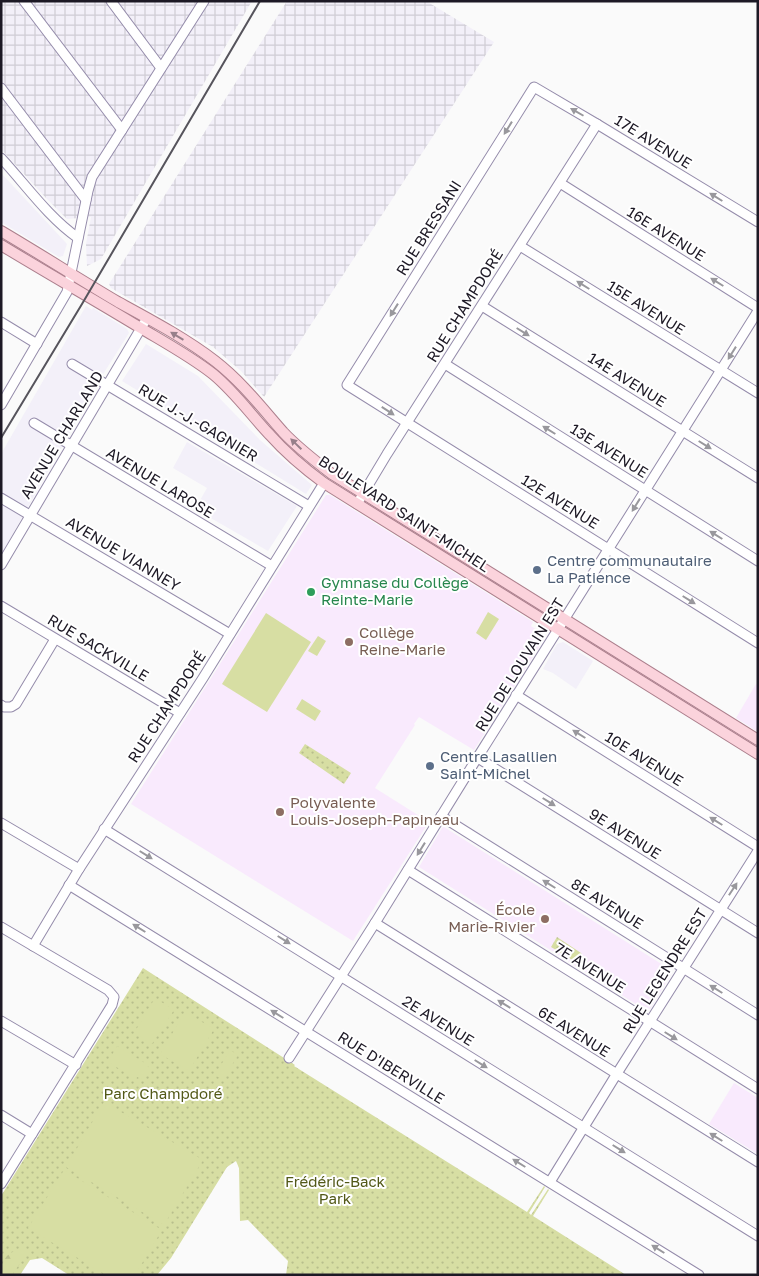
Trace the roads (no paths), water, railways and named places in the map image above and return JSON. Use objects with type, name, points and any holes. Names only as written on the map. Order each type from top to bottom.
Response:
[{"type":"main road","name":"BOULEVARD SAINT-MICHEL","points":[[1,231],[191,344],[215,361],[241,384],[284,433],[332,474],[758,740]]},
{"type":"main road","name":"BOULEVARD SAINT-MICHEL","points":[[1,245],[192,360],[219,380],[241,401],[279,445],[324,483],[758,754]]},
{"type":"street","points":[[24,1],[122,130]]},
{"type":"street","points":[[111,1],[161,68]]},
{"type":"street","points":[[1,404],[67,292],[92,177],[199,4]]},
{"type":"street","name":"17E AVENUE","points":[[534,87],[758,222]]},
{"type":"street","name":"RUE BRESSANI","points":[[347,385],[534,87]]},
{"type":"street","points":[[1,88],[86,200]]},
{"type":"street","name":"RUE CHAMPDORÉ","points":[[357,504],[598,124]]},
{"type":"street","points":[[1,158],[50,214],[78,238]]},
{"type":"street","name":"16E AVENUE","points":[[560,183],[758,310]]},
{"type":"street","name":"15E AVENUE","points":[[520,246],[758,394]]},
{"type":"street","name":"14E AVENUE","points":[[482,306],[758,478]]},
{"type":"street","name":"RUE DE LOUVAIN EST","points":[[289,1058],[758,310]]},
{"type":"street","name":"AVENUE CHARLAND","points":[[1,565],[147,318]]},
{"type":"street","points":[[1,322],[37,344]]},
{"type":"street","name":"RUE J.-J.-GAGNIER","points":[[72,364],[309,506]]},
{"type":"street","name":"13E AVENUE","points":[[445,364],[758,561]]},
{"type":"street","name":"12E AVENUE","points":[[347,385],[758,643]]},
{"type":"street","name":"AVENUE LAROSE","points":[[34,423],[272,566]]},
{"type":"street","name":"RUE CHAMPDORÉ","points":[[33,946],[104,829],[180,713],[324,483]]},
{"type":"street","name":"AVENUE VIANNEY","points":[[1,498],[230,634]]},
{"type":"street","name":"RUE SACKVILLE","points":[[1,606],[180,713]]},
{"type":"street","points":[[1,705],[11,707],[16,704],[55,639]]},
{"type":"street","name":"10E AVENUE","points":[[516,696],[758,846]]},
{"type":"street","name":"9E AVENUE","points":[[478,758],[758,934]]},
{"type":"street","name":"8E AVENUE","points":[[441,816],[758,1015]]},
{"type":"street","points":[[1,823],[79,869]]},
{"type":"street","name":"2E AVENUE","points":[[104,829],[758,1236]]},
{"type":"street","name":"RUE LEGENDRE EST","points":[[550,1182],[758,851]]},
{"type":"street","name":"7E AVENUE","points":[[408,870],[758,1089]]},
{"type":"street","name":"RUE D'IBERVILLE","points":[[69,885],[699,1275]]},
{"type":"street","name":"6E AVENUE","points":[[375,923],[758,1162]]},
{"type":"street","points":[[1,927],[108,990],[114,997],[112,1005],[76,1065],[1,1184]]},
{"type":"street","points":[[1,1021],[76,1065]]},
{"type":"street","points":[[1,1115],[32,1134]]},
{"type":"railway","points":[[1,438],[260,1]]},
{"type":"place","name":"Centre communautaire La Patience","points":[[537,570]]},
{"type":"place","name":"Gymnase du Collège Reinte-Marie","points":[[311,592]]},
{"type":"place","name":"Collège Reine-Marie","points":[[349,642]]},
{"type":"place","name":"Centre Lasallien Saint-Michel","points":[[430,766]]},
{"type":"place","name":"Polyvalente Louis-Joseph-Papineau","points":[[280,812]]},
{"type":"place","name":"École Marie-Rivier","points":[[545,919]]},
{"type":"park label","name":"Parc Champdoré","points":[[163,1094]]},
{"type":"park label","name":"Frédéric-Back Park","points":[[335,1190]]}]
